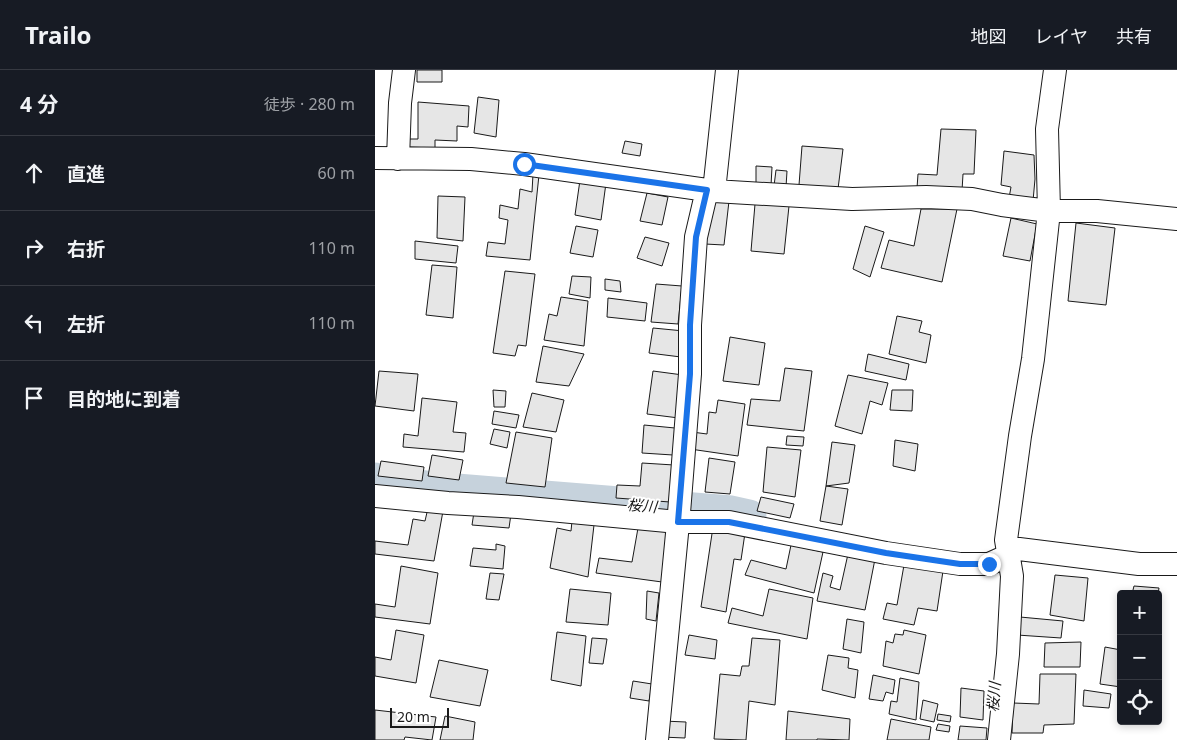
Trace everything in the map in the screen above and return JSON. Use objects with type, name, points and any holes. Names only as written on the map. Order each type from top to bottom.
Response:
[{"type":"street","points":[[398,159],[400,103],[404,70]]},
{"type":"street","points":[[657,740],[679,513],[690,374],[690,325],[696,237],[711,190],[727,70]]},
{"type":"street","points":[[999,740],[1012,576],[1001,557],[1033,359],[1049,211],[1047,129],[1055,70]]},
{"type":"street","points":[[375,158],[471,159],[524,164],[711,190],[852,199],[925,197],[972,199],[1049,211],[1097,211],[1177,219]]},
{"type":"street","points":[[375,496],[448,504],[679,513],[886,553],[960,564],[1001,557],[1019,549],[1139,564],[1177,564]]},
{"type":"building","points":[[417,70],[442,70],[442,82],[417,82]]},
{"type":"building","points":[[478,97],[499,100],[496,137],[474,133]]},
{"type":"building","points":[[418,102],[469,106],[468,127],[457,126],[457,141],[435,140],[435,148],[407,147],[407,139],[418,139]]},
{"type":"building","points":[[941,129],[976,130],[974,174],[963,174],[962,191],[917,188],[918,174],[937,175]]},
{"type":"building","points":[[625,141],[642,144],[640,156],[622,153]]},
{"type":"building","points":[[802,146],[843,149],[838,189],[799,185]]},
{"type":"building","points":[[1004,151],[1034,155],[1035,179],[1033,201],[1009,198],[1011,187],[1001,185]]},
{"type":"building","points":[[756,166],[772,167],[771,186],[756,185]]},
{"type":"building","points":[[776,170],[787,171],[786,187],[774,186]]},
{"type":"building","points":[[533,174],[539,175],[530,260],[486,256],[488,242],[505,244],[508,220],[499,218],[500,205],[518,209],[520,189],[532,192]]},
{"type":"building","points":[[580,180],[606,183],[601,220],[575,215]]},
{"type":"building","points":[[647,193],[668,197],[662,225],[640,221]]},
{"type":"building","points":[[438,196],[465,197],[463,241],[437,238]]},
{"type":"building","points":[[711,199],[729,201],[724,245],[705,244]]},
{"type":"building","points":[[755,204],[789,206],[784,254],[751,251]]},
{"type":"building","points":[[921,209],[957,209],[942,282],[881,268],[889,240],[914,246]]},
{"type":"building","points":[[1011,218],[1037,224],[1030,261],[1003,256]]},
{"type":"building","points":[[1076,223],[1115,228],[1106,305],[1068,301]]},
{"type":"building","points":[[576,226],[598,230],[593,257],[570,253]]},
{"type":"building","points":[[865,226],[884,232],[870,277],[853,269]]},
{"type":"building","points":[[645,237],[669,243],[662,266],[637,258]]},
{"type":"building","points":[[415,241],[458,246],[456,263],[415,259]]},
{"type":"building","points":[[432,265],[457,267],[453,318],[426,315]]},
{"type":"building","points":[[505,271],[535,274],[526,346],[518,345],[515,356],[493,353]]},
{"type":"building","points":[[572,276],[591,277],[590,298],[569,294]]},
{"type":"building","points":[[605,279],[620,281],[621,292],[605,290]]},
{"type":"building","points":[[656,284],[682,286],[678,324],[651,322]]},
{"type":"building","points":[[561,297],[588,301],[584,346],[544,340],[549,314],[557,316]]},
{"type":"building","points":[[608,298],[647,303],[645,321],[607,317]]},
{"type":"building","points":[[897,316],[922,321],[919,332],[931,335],[926,363],[889,354]]},
{"type":"building","points":[[653,328],[684,331],[681,357],[649,353]]},
{"type":"building","points":[[730,337],[765,343],[759,385],[723,381]]},
{"type":"building","points":[[543,346],[584,354],[569,386],[536,382]]},
{"type":"building","points":[[868,354],[909,364],[906,380],[865,371]]},
{"type":"building","points":[[785,368],[812,371],[804,431],[747,425],[751,399],[780,401]]},
{"type":"building","points":[[379,371],[418,374],[414,411],[375,406]]},
{"type":"building","points":[[653,371],[683,375],[679,418],[647,414]]},
{"type":"building","points":[[848,375],[888,383],[882,405],[870,401],[862,434],[835,426]]},
{"type":"building","points":[[493,390],[506,391],[505,407],[494,407]]},
{"type":"building","points":[[892,390],[913,390],[912,411],[890,410]]},
{"type":"building","points":[[532,393],[564,400],[556,432],[523,427]]},
{"type":"building","points":[[422,398],[457,402],[453,432],[466,433],[464,452],[403,447],[404,434],[418,436]]},
{"type":"building","points":[[718,400],[745,404],[738,456],[690,449],[692,432],[707,434],[709,412],[716,413]]},
{"type":"building","points":[[494,411],[519,415],[516,428],[492,424]]},
{"type":"building","points":[[644,425],[675,428],[673,455],[642,453]]},
{"type":"building","points":[[494,429],[510,432],[507,448],[490,444]]},
{"type":"building","points":[[516,432],[552,438],[545,487],[506,483]]},
{"type":"building","points":[[787,436],[804,437],[803,446],[786,445]]},
{"type":"building","points":[[895,440],[918,444],[915,471],[893,466]]},
{"type":"building","points":[[832,442],[855,445],[849,483],[826,486]]},
{"type":"building","points":[[767,447],[801,450],[795,497],[763,492]]},
{"type":"building","points":[[432,455],[463,460],[459,480],[428,476]]},
{"type":"building","points":[[709,458],[735,462],[730,494],[705,492]]},
{"type":"building","points":[[381,461],[424,467],[422,481],[378,476]]},
{"type":"building","points":[[642,463],[674,465],[670,502],[616,498],[617,485],[640,486]]},
{"type":"building","points":[[826,486],[848,489],[842,525],[820,521]]},
{"type":"building","points":[[761,497],[794,504],[790,518],[757,511]]},
{"type":"building","points":[[428,508],[443,511],[434,561],[375,554],[375,541],[408,545],[413,519],[425,521]]},
{"type":"building","points":[[474,512],[511,514],[509,528],[472,525]]},
{"type":"building","points":[[572,521],[594,525],[588,577],[550,568],[557,528],[571,531]]},
{"type":"building","points":[[713,527],[745,533],[741,560],[734,559],[726,612],[701,607]]},
{"type":"building","points":[[638,528],[667,532],[662,582],[596,573],[599,558],[632,562]]},
{"type":"building","points":[[496,544],[505,546],[503,569],[470,566],[473,548],[496,550]]},
{"type":"building","points":[[791,545],[823,552],[814,593],[745,575],[751,560],[786,569]]},
{"type":"building","points":[[848,554],[875,559],[865,610],[817,601],[823,573],[833,576],[830,587],[840,590]]},
{"type":"building","points":[[904,565],[943,571],[937,611],[918,608],[914,625],[883,619],[887,603],[897,605]]},
{"type":"building","points":[[401,566],[438,573],[430,624],[375,617],[375,604],[395,607]]},
{"type":"building","points":[[490,573],[504,574],[499,600],[486,599]]},
{"type":"building","points":[[1055,575],[1088,578],[1084,621],[1050,615]]},
{"type":"building","points":[[1134,586],[1159,588],[1159,590],[1133,590]]},
{"type":"building","points":[[570,589],[611,593],[608,625],[566,622]]},
{"type":"building","points":[[769,589],[813,598],[807,639],[728,623],[732,608],[763,616]]},
{"type":"building","points":[[647,591],[659,593],[656,621],[646,619]]},
{"type":"building","points":[[1020,617],[1063,621],[1061,638],[1017,635]]},
{"type":"building","points":[[847,619],[864,622],[861,653],[843,649]]},
{"type":"building","points":[[396,630],[424,635],[416,683],[375,676],[375,657],[391,660]]},
{"type":"building","points":[[904,630],[926,635],[919,674],[883,666],[886,641],[893,643],[895,634],[903,635]]},
{"type":"building","points":[[557,632],[586,636],[581,686],[551,680]]},
{"type":"building","points":[[689,635],[717,640],[715,659],[685,655]]},
{"type":"building","points":[[592,638],[607,639],[603,664],[589,663]]},
{"type":"building","points":[[752,638],[780,640],[775,705],[749,701],[746,740],[714,739],[720,674],[740,676],[742,666],[749,666]]},
{"type":"building","points":[[1081,642],[1080,667],[1044,667],[1045,643]]},
{"type":"building","points":[[1105,647],[1117,649],[1117,686],[1100,684]]},
{"type":"building","points":[[828,655],[849,658],[848,668],[858,670],[855,698],[822,690]]},
{"type":"building","points":[[439,660],[488,670],[480,706],[430,697]]},
{"type":"building","points":[[1040,674],[1076,674],[1074,724],[1044,725],[1043,733],[1012,733],[1013,703],[1039,704]]},
{"type":"building","points":[[873,675],[895,680],[893,694],[886,692],[883,701],[869,699]]},
{"type":"building","points":[[900,678],[919,682],[916,720],[889,714],[891,701],[897,702]]},
{"type":"building","points":[[633,681],[652,684],[649,701],[630,698]]},
{"type":"building","points":[[961,688],[984,691],[983,720],[960,717]]},
{"type":"building","points":[[1084,690],[1111,694],[1109,708],[1083,706]]},
{"type":"building","points":[[923,700],[938,704],[934,722],[920,719]]},
{"type":"building","points":[[375,710],[436,717],[432,740],[405,737],[404,740],[375,740]]},
{"type":"building","points":[[788,711],[850,719],[849,740],[786,740]]},
{"type":"building","points":[[938,714],[951,716],[950,722],[937,720]]},
{"type":"building","points":[[445,716],[475,722],[473,740],[440,740]]},
{"type":"building","points":[[891,719],[931,727],[929,740],[887,740]]},
{"type":"building","points":[[663,721],[686,722],[685,738],[661,737]]},
{"type":"building","points":[[938,724],[950,726],[949,732],[936,730]]},
{"type":"building","points":[[960,726],[987,728],[986,740],[958,740]]},
{"type":"waterway","name":"桜川","points":[[375,480],[432,489],[731,513],[749,517]]},
{"type":"route","points":[[524,164],[707,190],[696,237],[690,325],[690,374],[678,522],[729,522],[886,553],[960,564],[989,564]]}]
